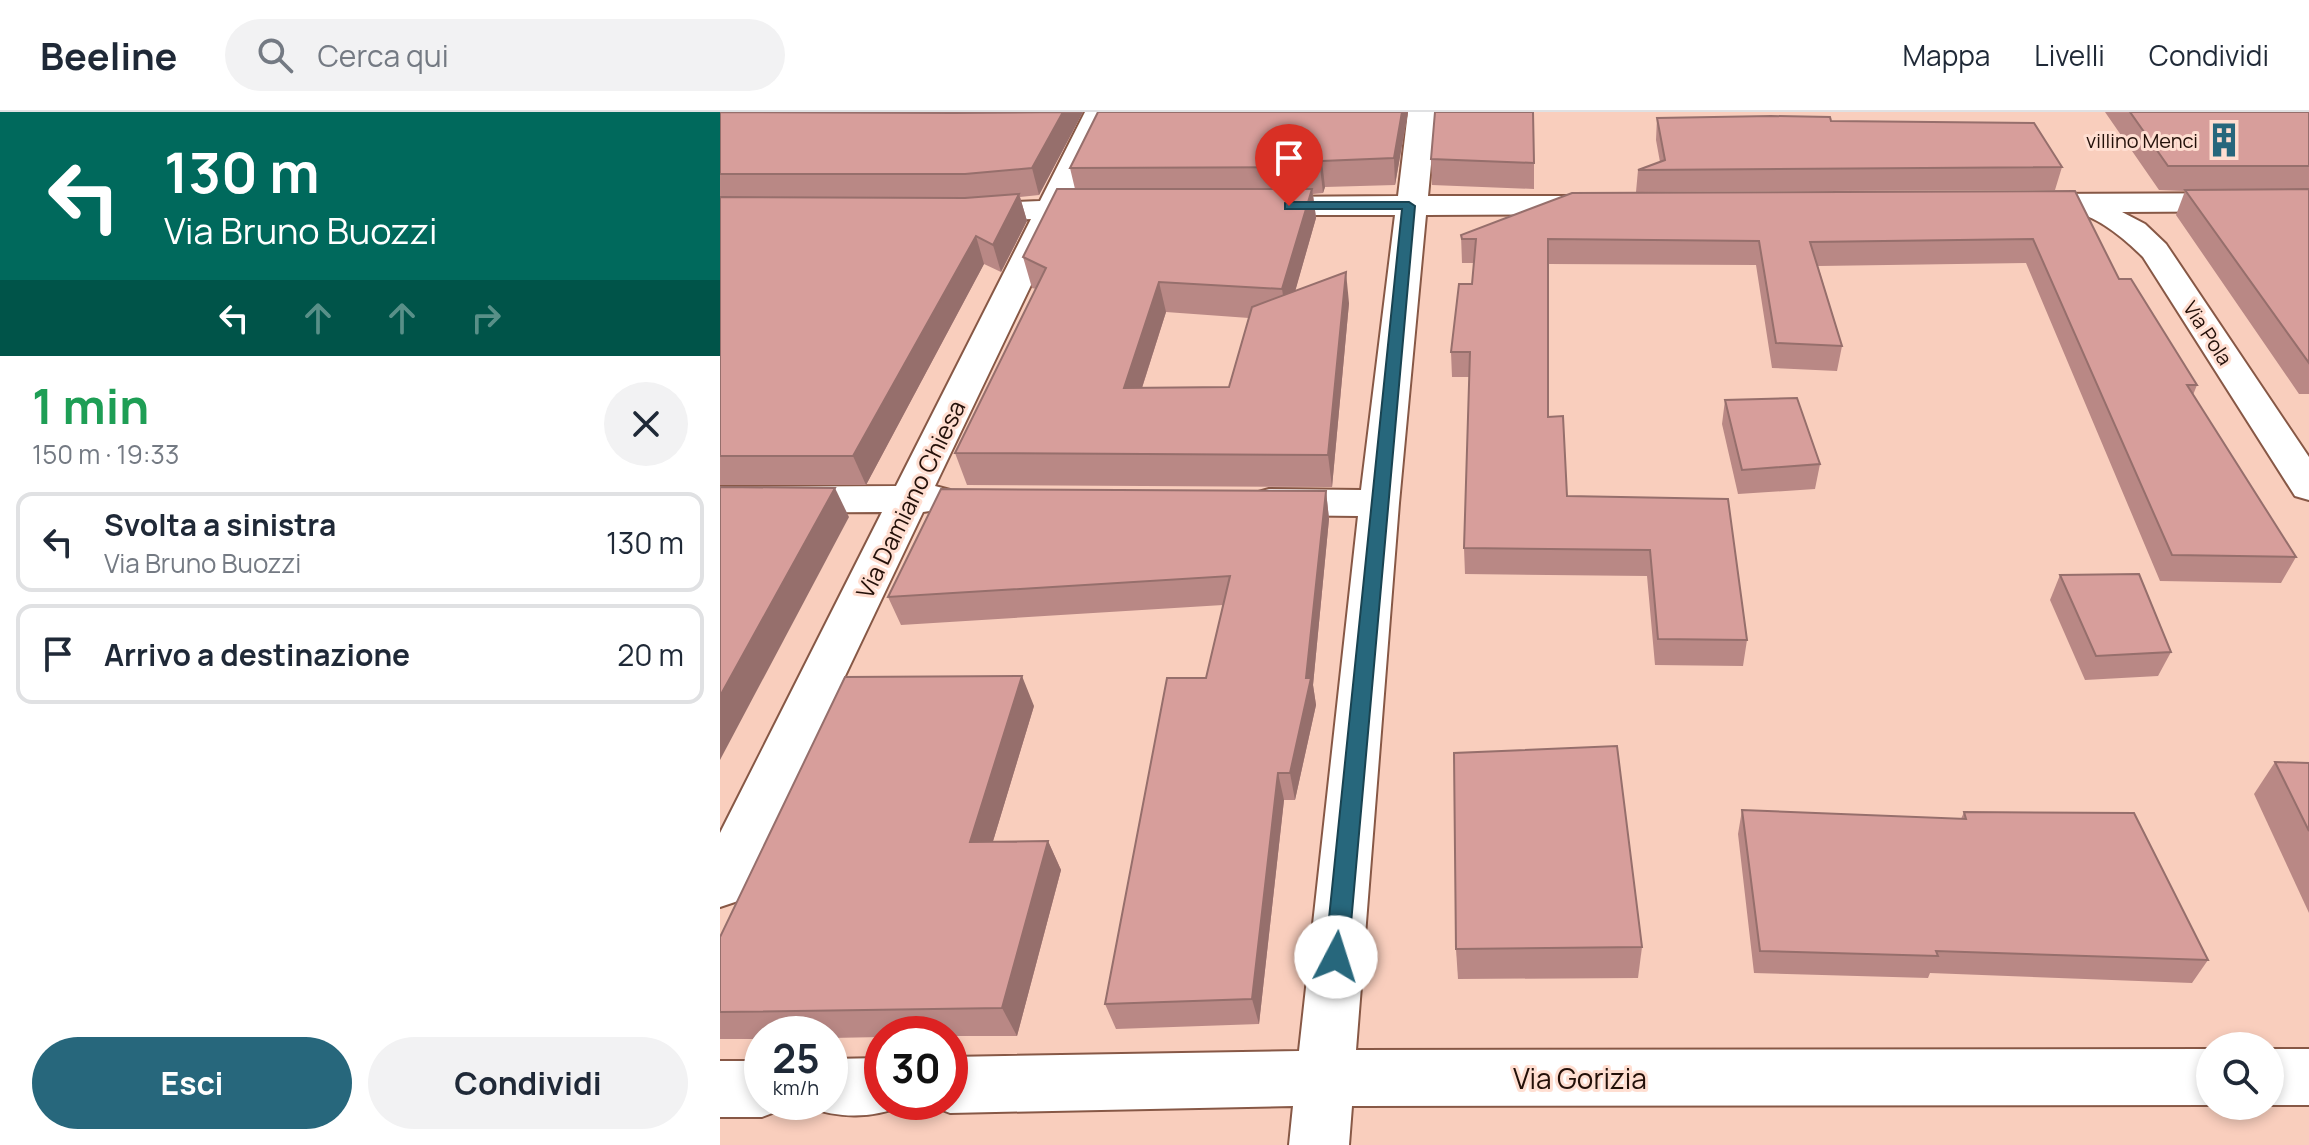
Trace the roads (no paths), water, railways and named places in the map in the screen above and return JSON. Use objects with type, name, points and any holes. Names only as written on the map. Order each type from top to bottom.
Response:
[{"type":"street","name":"Via Damiano Chiesa","points":[[720,885],[911,499],[1049,207],[1099,112]]},
{"type":"street","points":[[1319,1145],[1379,503],[1409,206],[1422,112]]},
{"type":"street","points":[[1989,203],[2309,202]]},
{"type":"street","name":"Via Pola","points":[[2083,203],[2134,231],[2155,251],[2309,487]]},
{"type":"street","points":[[1221,206],[1628,205]]},
{"type":"street","points":[[936,206],[1143,206]]},
{"type":"street","points":[[720,500],[973,499]]},
{"type":"street","points":[[1238,502],[1379,503]]},
{"type":"street","name":"Via Gorizia","points":[[968,1085],[1325,1078],[2196,1077]]},
{"type":"street","points":[[2284,1077],[2309,1077]]},
{"type":"street","points":[[720,1089],[744,1089]]},
{"type":"place","name":"villino Menci","points":[[2224,140]]}]
